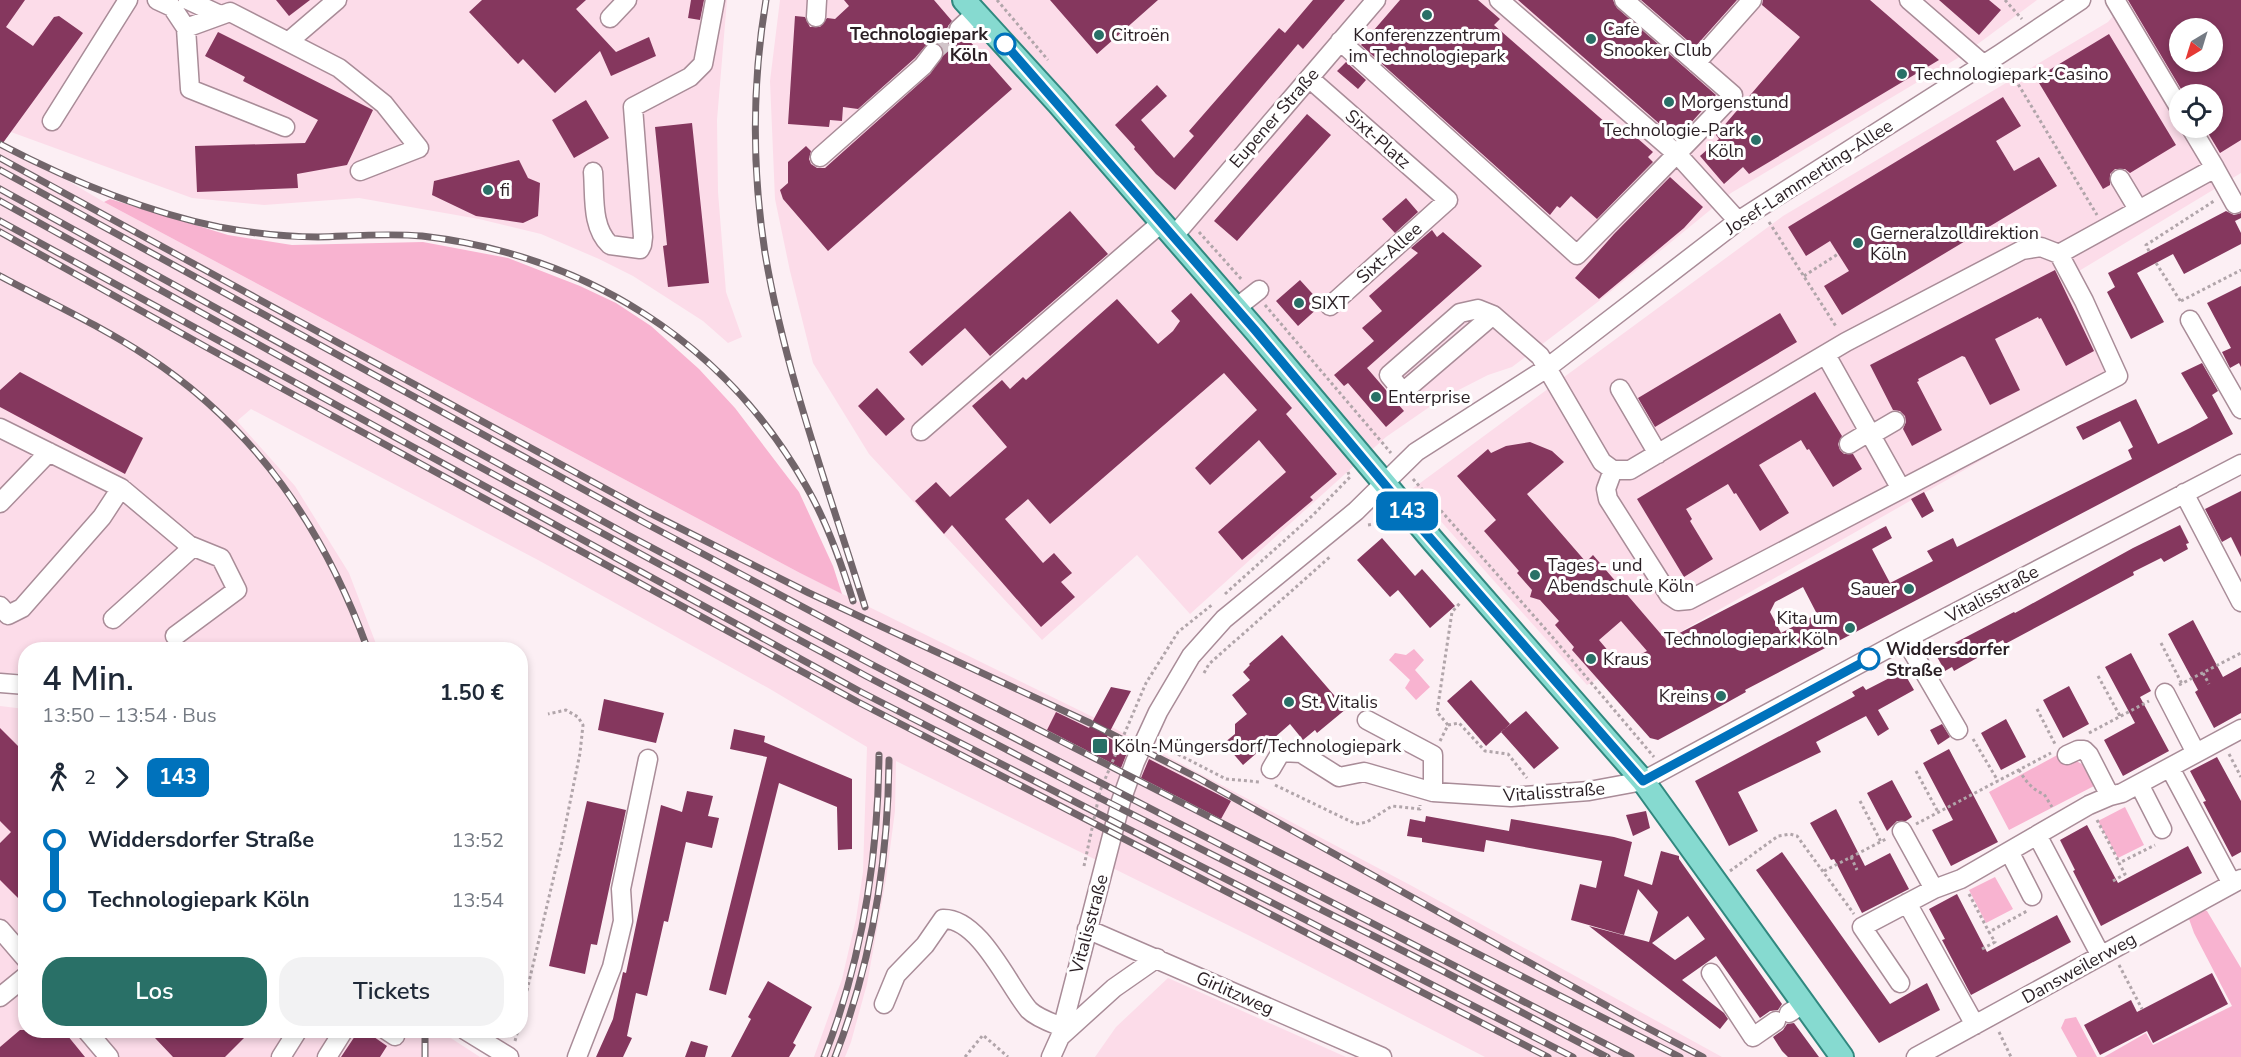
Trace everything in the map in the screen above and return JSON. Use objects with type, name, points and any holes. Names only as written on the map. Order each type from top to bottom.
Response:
[{"type":"main road","points":[[970,7],[1049,92],[1236,308],[1384,484],[1643,781],[1715,879],[1789,1012],[1842,1057]]},
{"type":"street","points":[[52,121],[128,0]]},
{"type":"street","points":[[157,0],[172,7],[186,28],[190,89],[285,127]]},
{"type":"street","points":[[189,0],[220,15]]},
{"type":"street","points":[[288,42],[337,0]]},
{"type":"street","points":[[610,18],[627,0]]},
{"type":"street","points":[[593,172],[597,222],[600,231],[610,245],[640,249],[643,237],[633,107],[690,77],[703,64],[715,0]]},
{"type":"street","name":"Eupener Straße","points":[[921,431],[1167,230],[1309,78],[1376,0]]},
{"type":"street","points":[[1499,0],[1678,155],[1738,221]]},
{"type":"street","points":[[1340,41],[1577,255],[1662,168],[1678,155],[1733,95],[1624,0]]},
{"type":"street","points":[[1696,63],[1752,0]]},
{"type":"street","points":[[1909,0],[1983,64]]},
{"type":"street","points":[[2115,0],[2169,91]]},
{"type":"street","name":"Josef-Lammerting-Allee","points":[[1384,484],[1416,452],[1548,368],[1738,221],[2000,54],[2070,3]]},
{"type":"street","points":[[959,29],[970,7]]},
{"type":"street","points":[[186,28],[230,12],[339,68],[384,104],[419,147],[360,171]]},
{"type":"street","points":[[820,157],[923,66],[933,53]]},
{"type":"street","name":"Sixt-Platz","points":[[1309,78],[1448,200]]},
{"type":"street","points":[[2197,138],[2215,168],[2227,201]]},
{"type":"street","points":[[2059,254],[2215,168]]},
{"type":"street","points":[[2120,179],[2138,209]]},
{"type":"street","name":"Sixt-Allee","points":[[1330,306],[1448,200]]},
{"type":"street","points":[[1493,315],[1403,392],[1389,375],[1460,313],[1478,309],[1493,315],[1540,356],[1602,462],[1613,470],[1630,470],[1846,342],[2022,250],[2041,247],[2059,254],[2084,301],[2118,376],[1689,600],[1678,601],[1669,595],[1608,499],[1605,489],[1613,470]]},
{"type":"street","points":[[1236,308],[1259,290]]},
{"type":"street","points":[[2190,320],[2241,409]]},
{"type":"street","points":[[1826,355],[1900,489]]},
{"type":"street","points":[[1620,389],[1658,454]]},
{"type":"street","points":[[1849,444],[1895,421]]},
{"type":"street","points":[[0,428],[121,488],[193,547],[221,558],[237,591],[175,636]]},
{"type":"street","points":[[0,503],[49,452]]},
{"type":"street","name":"Vitalisstraße","points":[[1271,769],[1281,752],[1301,753],[1339,777],[1365,772],[1427,790],[1511,797],[1589,791],[1643,781],[1905,639],[2241,464]]},
{"type":"street","name":"Vitalisstraße","points":[[1052,1057],[1061,1032],[1121,801],[1135,762],[1158,712],[1191,656],[1224,619],[1356,510],[1384,484]]},
{"type":"street","points":[[3,612],[22,608],[102,517],[121,488]]},
{"type":"street","points":[[2184,493],[2241,602]]},
{"type":"street","points":[[113,619],[193,547]]},
{"type":"street","points":[[1905,639],[1958,730]]},
{"type":"street","points":[[0,683],[18,684]]},
{"type":"street","points":[[2165,693],[2196,753]]},
{"type":"street","points":[[1366,720],[1433,756],[1427,790]]},
{"type":"street","points":[[1900,983],[1862,927],[1934,889],[1961,879],[2010,853],[2089,805],[2110,796],[2122,794],[2241,729]]},
{"type":"street","points":[[2067,755],[2084,750],[2089,755],[2110,796]]},
{"type":"street","points":[[577,1057],[612,967],[623,921],[621,889],[648,759]]},
{"type":"street","points":[[2170,768],[2236,881]]},
{"type":"street","points":[[2139,784],[2159,836]]},
{"type":"street","points":[[1902,831],[1934,889]]},
{"type":"street","points":[[2037,835],[2106,953]]},
{"type":"street","points":[[2010,853],[2032,902]]},
{"type":"street","name":"Dansweilerweg","points":[[1916,1057],[2236,881]]},
{"type":"street","points":[[1907,903],[1982,1021]]},
{"type":"street","points":[[884,1004],[896,975],[925,945],[943,919],[952,918],[971,932],[994,956],[1031,1012],[1061,1032]]},
{"type":"street","points":[[0,929],[18,950]]},
{"type":"street","name":"Girlitzweg","points":[[1087,929],[1382,1057]]},
{"type":"street","name":"Vitalisstraße","points":[[1061,1032],[1114,988],[1157,958]]},
{"type":"street","points":[[1711,973],[1753,1037],[1789,1012]]},
{"type":"street","points":[[0,997],[18,982]]},
{"type":"street","points":[[93,1038],[109,1057]]},
{"type":"street","points":[[281,1057],[293,1038]]},
{"type":"street","points":[[327,1057],[339,1038]]},
{"type":"street","points":[[478,1038],[509,1057]]},
{"type":"path","points":[[2006,0],[2032,32]]},
{"type":"path","points":[[2000,54],[2105,228]]},
{"type":"path","points":[[2149,251],[2146,245],[2227,201]]},
{"type":"path","points":[[1760,207],[1846,342]]},
{"type":"path","points":[[1804,276],[1838,254]]},
{"type":"path","points":[[2156,263],[2181,301],[2190,320]]},
{"type":"path","points":[[2181,301],[2241,270]]},
{"type":"path","points":[[1443,514],[1549,633],[1664,768]]},
{"type":"path","points":[[1367,525],[1388,522],[1394,525]]},
{"type":"path","points":[[1199,680],[1209,664],[1333,555]]},
{"type":"path","points":[[1448,725],[1437,712],[1452,612],[1464,599]]},
{"type":"path","points":[[2161,643],[2182,684]]},
{"type":"path","points":[[2082,736],[2241,653]]},
{"type":"path","points":[[2203,673],[2209,684]]},
{"type":"path","points":[[2098,676],[2120,716]]},
{"type":"path","points":[[1146,683],[1152,686]]},
{"type":"path","points":[[1135,706],[1141,709]]},
{"type":"path","points":[[1824,871],[2058,749],[2037,709]]},
{"type":"path","points":[[528,986],[562,842],[580,753],[583,725],[578,717],[566,710],[548,714]]},
{"type":"path","points":[[1448,725],[1459,723],[1485,750],[1508,754],[1540,795]]},
{"type":"path","points":[[1433,756],[1448,725]]},
{"type":"path","points":[[1958,730],[1967,729],[1998,781]]},
{"type":"path","points":[[2221,739],[2241,777]]},
{"type":"path","points":[[1158,755],[1162,746],[1226,779],[1271,783],[1356,824],[1367,822],[1392,806],[1420,809],[1427,790]]},
{"type":"path","points":[[2019,770],[2036,791],[2044,794],[2059,822]]},
{"type":"path","points":[[1916,771],[1938,812]]},
{"type":"path","points":[[1860,801],[1881,842]]},
{"type":"path","points":[[2089,805],[2125,874],[2113,881]]},
{"type":"path","points":[[1715,879],[1728,873],[1784,834],[1797,836],[1862,927]]},
{"type":"path","points":[[2119,863],[2159,836]]},
{"type":"path","points":[[1851,857],[1857,870]]},
{"type":"path","points":[[1961,879],[1995,942],[1982,949]]},
{"type":"path","points":[[1989,932],[2032,902]]},
{"type":"path","points":[[2106,953],[2142,1009]]},
{"type":"path","points":[[1982,1021],[2012,1057]]},
{"type":"path","points":[[964,1057],[983,1035],[1008,1057]]},
{"type":"shaded area","points":[[0,0],[727,0],[717,120],[718,192],[726,292],[742,337],[728,343],[703,321],[633,276],[541,234],[479,219],[359,198],[264,205],[192,198],[0,128]]},
{"type":"shaded area","points":[[780,0],[2037,0],[1963,55],[1731,193],[1599,301],[1512,367],[1488,375],[1441,399],[1386,437],[1190,614],[1137,555],[1042,640],[869,454],[813,363],[775,199],[770,81]]},
{"type":"shaded area","points":[[2127,0],[2241,0],[2241,173],[2079,271],[2124,379],[1587,685],[1412,489],[1783,216],[2108,22]]},
{"type":"shaded area","points":[[0,141],[104,202],[800,573],[1093,717],[1412,886],[1722,1057],[1485,1057],[1250,936],[896,761],[895,811],[886,879],[867,984],[851,1042],[845,1057],[814,1057],[842,979],[856,919],[863,872],[867,747],[770,689],[538,560],[251,409],[237,421],[295,486],[349,573],[375,642],[18,642],[18,673],[0,673]]},
{"type":"shaded area","points":[[110,199],[228,235],[292,245],[423,242],[508,258],[580,286],[616,303],[651,326],[699,369],[735,408],[799,492],[833,566],[842,594],[104,202]]},
{"type":"shaded area","points":[[1414,649],[1424,660],[1415,670],[1430,687],[1416,700],[1405,688],[1410,680],[1389,660],[1395,653],[1406,655]]},
{"type":"shaded area","points":[[0,706],[18,708],[18,1038],[451,1038],[480,1057],[0,1057]]},
{"type":"shaded area","points":[[2061,753],[2082,764],[2094,786],[2009,830],[1989,792]]},
{"type":"shaded area","points":[[2125,807],[2144,845],[2118,858],[2098,821]]},
{"type":"shaded area","points":[[1995,877],[2013,909],[1986,923],[1969,890]]},
{"type":"shaded area","points":[[2200,908],[2207,911],[2241,968],[2241,1057],[2104,1057],[2146,1033],[2153,1045],[2232,1006],[2189,919]]},
{"type":"shaded area","points":[[1168,978],[1346,1057],[1095,1057],[1116,1027]]},
{"type":"shaded area","points":[[2076,1017],[2097,1057],[2077,1057],[2061,1028],[2065,1019]]},
{"type":"building","points":[[0,0],[25,0],[6,27],[33,46],[54,17],[59,16],[83,33],[0,147]]},
{"type":"building","points":[[276,0],[310,0],[289,16]]},
{"type":"building","points":[[482,0],[586,0],[576,9],[616,52],[649,37],[656,56],[611,76],[600,51],[555,93],[523,59],[518,64],[469,12]]},
{"type":"building","points":[[691,0],[704,0],[700,20],[688,18]]},
{"type":"building","points":[[844,0],[934,0],[952,21],[948,26],[950,36],[956,40],[966,37],[1012,89],[828,251],[783,199],[780,190],[788,183],[788,162],[806,146],[811,151],[809,159],[811,164],[817,168],[825,168],[930,74],[944,54],[939,44],[928,43],[915,58],[858,109],[843,107],[842,121],[830,120],[829,127],[788,124],[795,16],[805,17],[810,27],[820,27],[827,18],[835,19],[849,6]]},
{"type":"building","name":"Citroën","points":[[1050,0],[1158,0],[1097,54]]},
{"type":"building","points":[[1313,0],[1345,0],[1303,49],[1298,44],[1175,190],[1156,174],[1115,125],[1157,85],[1167,96],[1141,120],[1174,158],[1194,136],[1189,131],[1279,28],[1285,33]]},
{"type":"building","points":[[1400,0],[1478,0],[1500,19],[1494,25],[1622,137],[1628,130],[1653,152],[1648,157],[1653,162],[1597,219],[1571,196],[1560,208],[1557,206],[1550,215],[1361,45]]},
{"type":"building","points":[[1518,0],[1613,0],[1617,8],[1716,95],[1681,134],[1670,133]]},
{"type":"building","points":[[1641,0],[1737,0],[1695,47]]},
{"type":"building","points":[[1763,0],[1870,0],[1939,60],[1749,174],[1743,167],[1724,184],[1700,156],[1719,139],[1716,135],[1800,37],[1762,5]]},
{"type":"building","points":[[1939,0],[1989,0],[2001,10],[1979,35]]},
{"type":"building","points":[[2128,0],[2241,0],[2241,140],[2220,153],[2211,138],[2223,138],[2223,84],[2178,84],[2171,72],[2223,72],[2223,18],[2169,18],[2169,69]]},
{"type":"building","points":[[218,32],[373,110],[347,165],[297,174],[298,188],[197,192],[195,146],[305,143],[318,120],[243,81],[245,77],[205,56]]},
{"type":"building","points":[[2109,34],[2169,133],[2169,138],[2172,138],[2176,145],[2130,173],[2125,169],[2115,169],[2110,174],[2110,185],[2103,189],[2036,78]]},
{"type":"building","points":[[1346,62],[1366,80],[1358,89],[1337,71]]},
{"type":"building","points":[[2003,97],[2021,126],[1996,141],[2014,171],[2039,157],[2057,186],[1842,315],[1824,286],[1849,271],[1830,241],[1806,256],[1788,227]]},
{"type":"building","points":[[586,100],[609,138],[574,158],[552,120]]},
{"type":"building","points":[[1307,114],[1331,135],[1237,241],[1214,221]]},
{"type":"building","points":[[692,123],[709,283],[668,287],[663,246],[667,245],[655,127]]},
{"type":"building","points":[[519,160],[528,178],[540,183],[538,216],[523,223],[476,216],[432,195],[434,181]]},
{"type":"building","points":[[1670,177],[1703,207],[1684,228],[1599,299],[1575,278]]},
{"type":"building","points":[[1406,198],[1418,212],[1395,233],[1382,219]]},
{"type":"building","points":[[1070,211],[1108,254],[990,356],[965,328],[922,366],[909,352]]},
{"type":"building","points":[[2226,211],[2234,215],[2241,213],[2241,218],[2235,221],[2241,233],[2241,244],[2184,274],[2173,254],[2137,273],[2164,322],[2131,339],[2107,292],[2115,287],[2108,273]]},
{"type":"building","points":[[1432,230],[1437,237],[1443,232],[1482,266],[1367,368],[1404,411],[1386,427],[1348,383],[1344,386],[1334,375],[1374,341],[1362,328],[1382,311],[1369,296],[1418,253],[1411,248]]},
{"type":"building","points":[[2055,270],[2094,351],[2066,366],[2041,318],[2038,317],[1995,339],[2020,390],[1990,405],[1965,357],[1962,356],[1918,379],[1917,382],[1942,430],[1912,446],[1903,429],[1906,422],[1905,416],[1900,411],[1893,410],[1870,365]]},
{"type":"building","name":"SIXT","points":[[1300,280],[1320,302],[1319,307],[1298,326],[1276,301]]},
{"type":"building","points":[[2241,286],[2241,367],[2239,363],[2230,368],[2222,352],[2231,348],[2207,303]]},
{"type":"building","points":[[1191,293],[1292,408],[1286,414],[1337,474],[1310,497],[1313,500],[1242,560],[1218,532],[1286,472],[1259,440],[1210,485],[1195,468],[1257,410],[1224,373],[1050,524],[1028,499],[1005,519],[1043,563],[1054,553],[1072,573],[1061,582],[1075,597],[1041,627],[952,525],[944,534],[915,501],[936,482],[950,497],[1007,447],[972,406],[1002,380],[1010,389],[1023,377],[1026,380],[1117,299],[1158,344],[1173,331],[1180,321],[1171,311]]},
{"type":"building","points":[[1780,313],[1797,342],[1655,427],[1638,398]]},
{"type":"building","points":[[2202,363],[2218,391],[2212,395],[2233,434],[1745,690],[1746,692],[1658,740],[1650,738],[1572,650],[1574,647],[1555,625],[1559,621],[1540,600],[1530,597],[1532,590],[1517,573],[1519,571],[1484,531],[1496,520],[1457,476],[1488,449],[1491,453],[1506,446],[1530,442],[1552,451],[1564,462],[1527,494],[1586,562],[1593,555],[1666,640],[1886,526],[1892,538],[1872,549],[1890,583],[1933,561],[1927,551],[1953,538],[1957,547],[2132,459],[2128,450],[2133,447],[2120,421],[2083,440],[2076,427],[2136,399],[2158,444],[2190,428],[2208,418],[2181,373]],"holes":[[[1803,587],[1817,614],[1781,633],[1770,612],[1775,602]],[[1621,621],[1647,651],[1620,665],[1599,640]]]},
{"type":"building","points":[[20,372],[143,438],[125,474],[0,407],[0,390]]},
{"type":"building","points":[[877,388],[905,419],[886,436],[858,406]]},
{"type":"building","points":[[1815,392],[1842,436],[1838,444],[1840,450],[1844,454],[1853,454],[1862,469],[1833,487],[1801,440],[1759,465],[1789,513],[1760,531],[1728,484],[1686,509],[1692,519],[1690,521],[1713,559],[1684,577],[1637,499]]},
{"type":"building","points":[[2241,491],[2241,557],[2231,537],[2222,542],[2205,509]]},
{"type":"building","points":[[1924,492],[1934,511],[1922,518],[1911,499]]},
{"type":"building","points":[[2180,525],[2189,543],[2186,544],[2188,549],[2164,562],[2161,558],[2133,572],[2134,575],[2005,644],[2003,640],[1975,655],[1977,658],[1954,671],[1952,667],[1945,671],[1936,655],[1946,650],[1945,648]]},
{"type":"building","points":[[1382,538],[1415,576],[1422,569],[1455,606],[1430,628],[1398,590],[1390,597],[1357,560]]},
{"type":"building","points":[[2193,620],[2223,677],[2241,667],[2241,713],[2214,728],[2195,692],[2198,690],[2168,634]]},
{"type":"building","name":"St. Vitalis","points":[[1282,635],[1346,709],[1317,733],[1315,730],[1303,740],[1290,724],[1243,765],[1224,743],[1235,734],[1235,724],[1247,714],[1232,695],[1250,680],[1243,672],[1249,664]]},
{"type":"building","points":[[2131,653],[2151,691],[2140,697],[2169,751],[2123,776],[2104,740],[2135,723],[2105,667]]},
{"type":"building","points":[[1903,671],[1914,690],[1878,710],[1889,729],[1878,736],[1866,716],[1816,742],[1821,752],[1738,792],[1758,831],[1729,846],[1695,781],[1855,696],[1852,692],[1863,686],[1866,690]]},
{"type":"building","points":[[1471,680],[1510,724],[1486,746],[1447,701]]},
{"type":"building","points":[[2069,686],[2089,724],[2063,738],[2043,700]]},
{"type":"building","points":[[1111,687],[1131,691],[1107,737],[1129,748],[1121,768],[1047,730],[1056,712],[1089,728]]},
{"type":"building","points":[[604,699],[664,713],[656,743],[598,730]]},
{"type":"building","points":[[1526,711],[1559,748],[1534,769],[1501,732]]},
{"type":"building","points":[[2006,719],[2026,757],[2001,770],[1981,733]]},
{"type":"building","points":[[1942,724],[1950,737],[1938,745],[1930,730]]},
{"type":"building","points":[[0,728],[18,746],[18,898],[0,880],[0,843],[11,832],[0,821]]},
{"type":"building","points":[[734,729],[765,736],[764,742],[852,779],[852,849],[838,850],[837,807],[779,783],[726,995],[709,990],[767,757],[730,749]]},
{"type":"building","points":[[1949,749],[1998,842],[1951,866],[1932,830],[1953,820],[1923,763]]},
{"type":"building","points":[[2217,757],[2241,801],[2241,852],[2232,857],[2203,802],[2206,801],[2190,771]]},
{"type":"building","points":[[1149,759],[1231,801],[1221,819],[1141,778]]},
{"type":"building","points":[[1892,780],[1912,817],[1906,821],[1897,821],[1887,831],[1867,793]]},
{"type":"building","points":[[687,791],[713,796],[708,816],[719,818],[712,848],[686,842],[668,922],[664,921],[647,996],[636,993],[627,1036],[632,1038],[623,1057],[596,1057],[613,1019],[623,972],[626,973],[661,805],[682,812]]},
{"type":"building","points":[[587,801],[626,810],[597,945],[591,944],[585,974],[549,966]]},
{"type":"building","points":[[1836,809],[1865,866],[1890,853],[1909,889],[1862,913],[1834,859],[1831,860],[1810,823]]},
{"type":"building","points":[[1646,811],[1650,828],[1633,836],[1626,815]]},
{"type":"building","points":[[1426,816],[1509,831],[1511,819],[1614,837],[1632,842],[1624,876],[1652,885],[1661,851],[1679,856],[1782,1004],[1778,1010],[1770,1011],[1760,1018],[1716,956],[1682,980],[1724,1013],[1728,1019],[1720,1029],[1589,926],[1649,942],[1658,912],[1638,889],[1624,935],[1571,920],[1580,884],[1596,888],[1602,861],[1486,840],[1484,852],[1422,842],[1422,838],[1407,836],[1410,819],[1425,822]],"holes":[[[1688,916],[1705,939],[1675,960],[1652,943]]]},
{"type":"building","points":[[2087,825],[2118,883],[2188,846],[2202,873],[2101,926],[2060,840]]},
{"type":"building","points":[[1782,852],[1890,1004],[1927,983],[1940,1010],[1879,1043],[1756,870]]},
{"type":"building","points":[[1957,894],[1987,952],[2057,915],[2071,942],[1971,995],[1942,940],[1945,939],[1929,909]]},
{"type":"building","points":[[2212,973],[2228,1004],[2153,1043],[2147,1031],[2100,1055],[2084,1025],[2131,1000],[2137,1012]]},
{"type":"building","points":[[768,981],[812,1007],[793,1043],[796,1045],[789,1057],[731,1057],[751,1019],[748,1017]]},
{"type":"building","points":[[1794,1023],[1819,1057],[1788,1057],[1782,1051],[1773,1037],[1787,1024]]},
{"type":"building","points":[[18,1032],[18,1038],[70,1038],[85,1057],[0,1057],[0,1047]]},
{"type":"building","points":[[155,1038],[244,1038],[225,1057],[173,1057]]},
{"type":"building","points":[[354,1038],[376,1038],[387,1046],[380,1057],[341,1057]]},
{"type":"building","points":[[691,1041],[708,1046],[705,1057],[685,1057]]},
{"type":"tunnel","points":[[933,53],[959,29]]},
{"type":"railway","points":[[766,0],[758,63],[755,126],[758,190],[765,253],[796,387],[865,607]]},
{"type":"railway","points":[[0,144],[107,193],[162,212],[219,227],[294,236],[422,236],[482,246],[539,263],[594,285],[645,314],[692,349],[735,389],[773,435],[821,514],[853,601]]},
{"type":"railway","points":[[0,158],[648,512],[809,593],[1090,723],[1198,778],[1703,1057]]},
{"type":"railway","points":[[0,170],[643,522],[908,663],[1680,1057]]},
{"type":"railway","points":[[0,189],[628,535],[871,664],[1631,1057]]},
{"type":"railway","points":[[0,201],[456,454],[866,676],[1607,1057]]},
{"type":"railway","points":[[0,221],[861,692],[1573,1057]]},
{"type":"railway","points":[[0,232],[206,347],[858,702],[1548,1057]]},
{"type":"railway","points":[[0,276],[148,357],[187,385],[222,416],[282,485],[308,523],[330,563],[365,642]]},
{"type":"railway","points":[[824,1057],[848,984],[865,909],[875,832],[879,755]]},
{"type":"railway","points":[[835,1057],[859,985],[876,911],[885,836],[889,760]]},
{"type":"railway","points":[[425,1038],[425,1057]]},
{"type":"bus line","name":"143","points":[[1005,44],[1255,330],[1423,530],[1643,781],[1869,659]]},
{"type":"place","name":"Konferenzzentrum im Technologiepark","points":[[1427,15]]},
{"type":"place","name":"Citroën","points":[[1099,35]]},
{"type":"place","name":"Cafe Snooker Club","points":[[1591,39]]},
{"type":"place","name":"Technologiepark Köln","points":[[1005,44]]},
{"type":"place","name":"Technologiepark-Casino","points":[[1902,74]]},
{"type":"place","name":"Morgenstund","points":[[1669,102]]},
{"type":"place","name":"Technologie-Park Köln","points":[[1756,140]]},
{"type":"place","name":"fi","points":[[488,190]]},
{"type":"place","name":"Gerneralzolldirektion Köln","points":[[1858,243]]},
{"type":"place","name":"SIXT","points":[[1299,303]]},
{"type":"place","name":"Enterprise","points":[[1376,397]]},
{"type":"place","name":"Tages - und Abendschule Köln","points":[[1535,575]]},
{"type":"place","name":"Sauer","points":[[1909,589]]},
{"type":"place","name":"Kita um Technologiepark Köln","points":[[1850,628]]},
{"type":"place","name":"Kraus","points":[[1591,659]]},
{"type":"place","name":"Widdersdorfer Straße","points":[[1869,659]]},
{"type":"place","name":"Kreins","points":[[1721,696]]},
{"type":"place","name":"St. Vitalis","points":[[1289,702]]},
{"type":"place","name":"Köln-Müngersdorf/Technologiepark","points":[[1100,746]]}]
